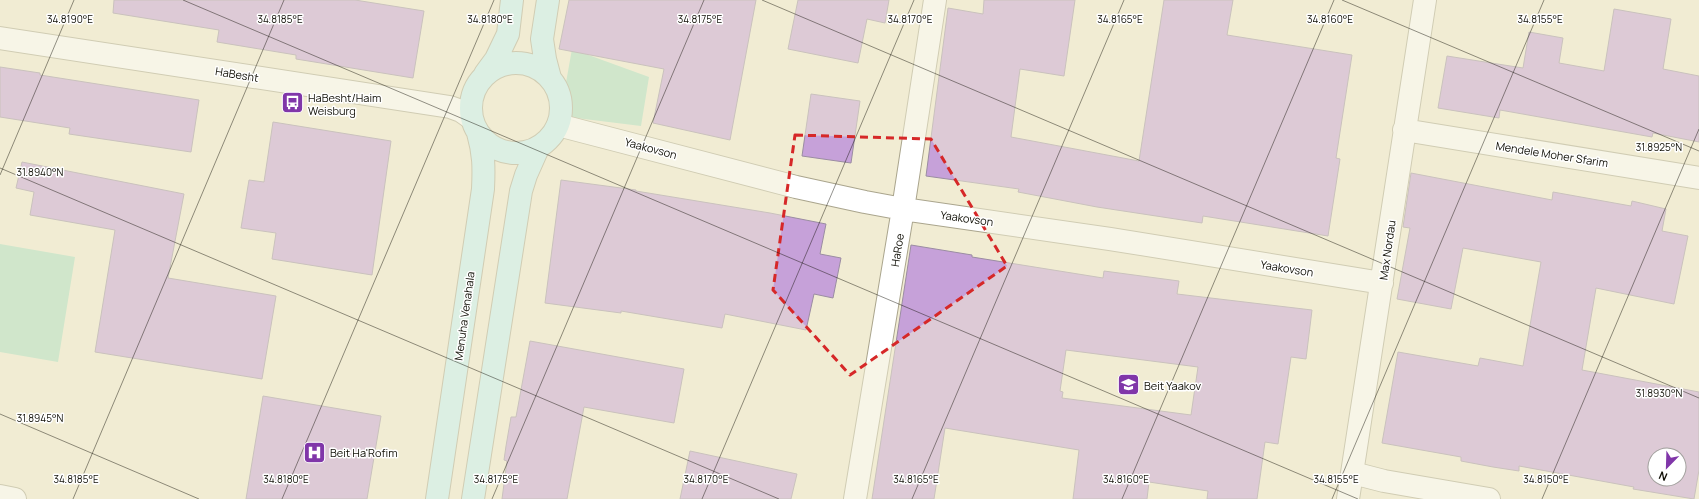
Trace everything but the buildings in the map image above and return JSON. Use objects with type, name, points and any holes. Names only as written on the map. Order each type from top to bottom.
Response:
[{"type":"street","points":[[512,0],[508,34],[496,59],[475,88],[471,103],[475,126],[487,143],[498,150],[512,153],[525,153],[538,148],[554,134],[561,113],[561,100],[557,89],[550,78],[544,59],[542,39],[548,0]]},
{"type":"street","name":"HaRoe","points":[[855,499],[904,209],[935,0]]},
{"type":"street","name":"Max Nordau","points":[[1348,499],[1425,0]]},
{"type":"street","name":"HaBesht","points":[[0,38],[450,107],[461,111],[475,126]]},
{"type":"street","points":[[484,76],[496,67],[510,63],[525,64],[539,69],[550,78]]},
{"type":"street","name":"Yaakovson","points":[[558,125],[796,187],[904,209],[1110,239],[1382,283]]},
{"type":"street","name":"Menuha Venahala","points":[[437,499],[483,189],[483,150],[475,126]]},
{"type":"street","name":"Mendele Moher Sfarim","points":[[1404,130],[1699,178]]},
{"type":"street","points":[[473,499],[521,191],[526,175],[538,148]]},
{"type":"street","points":[[1353,472],[1384,481],[1489,499]]},
{"type":"street","points":[[0,496],[15,499]]},
{"type":"highlighted area","points":[[795,135],[931,139],[1007,266],[850,375],[773,290]]},
{"type":"green space","points":[[572,49],[649,77],[641,126],[560,116]]},
{"type":"green space","points":[[0,244],[75,257],[58,362],[0,352]]},
{"type":"place","name":"HaBesht/Haim Weisburg","points":[[292,103]]},
{"type":"place","name":"Beit Yaakov","points":[[1128,385]]},
{"type":"place","name":"Beit Ha'Rofim","points":[[314,452]]}]
